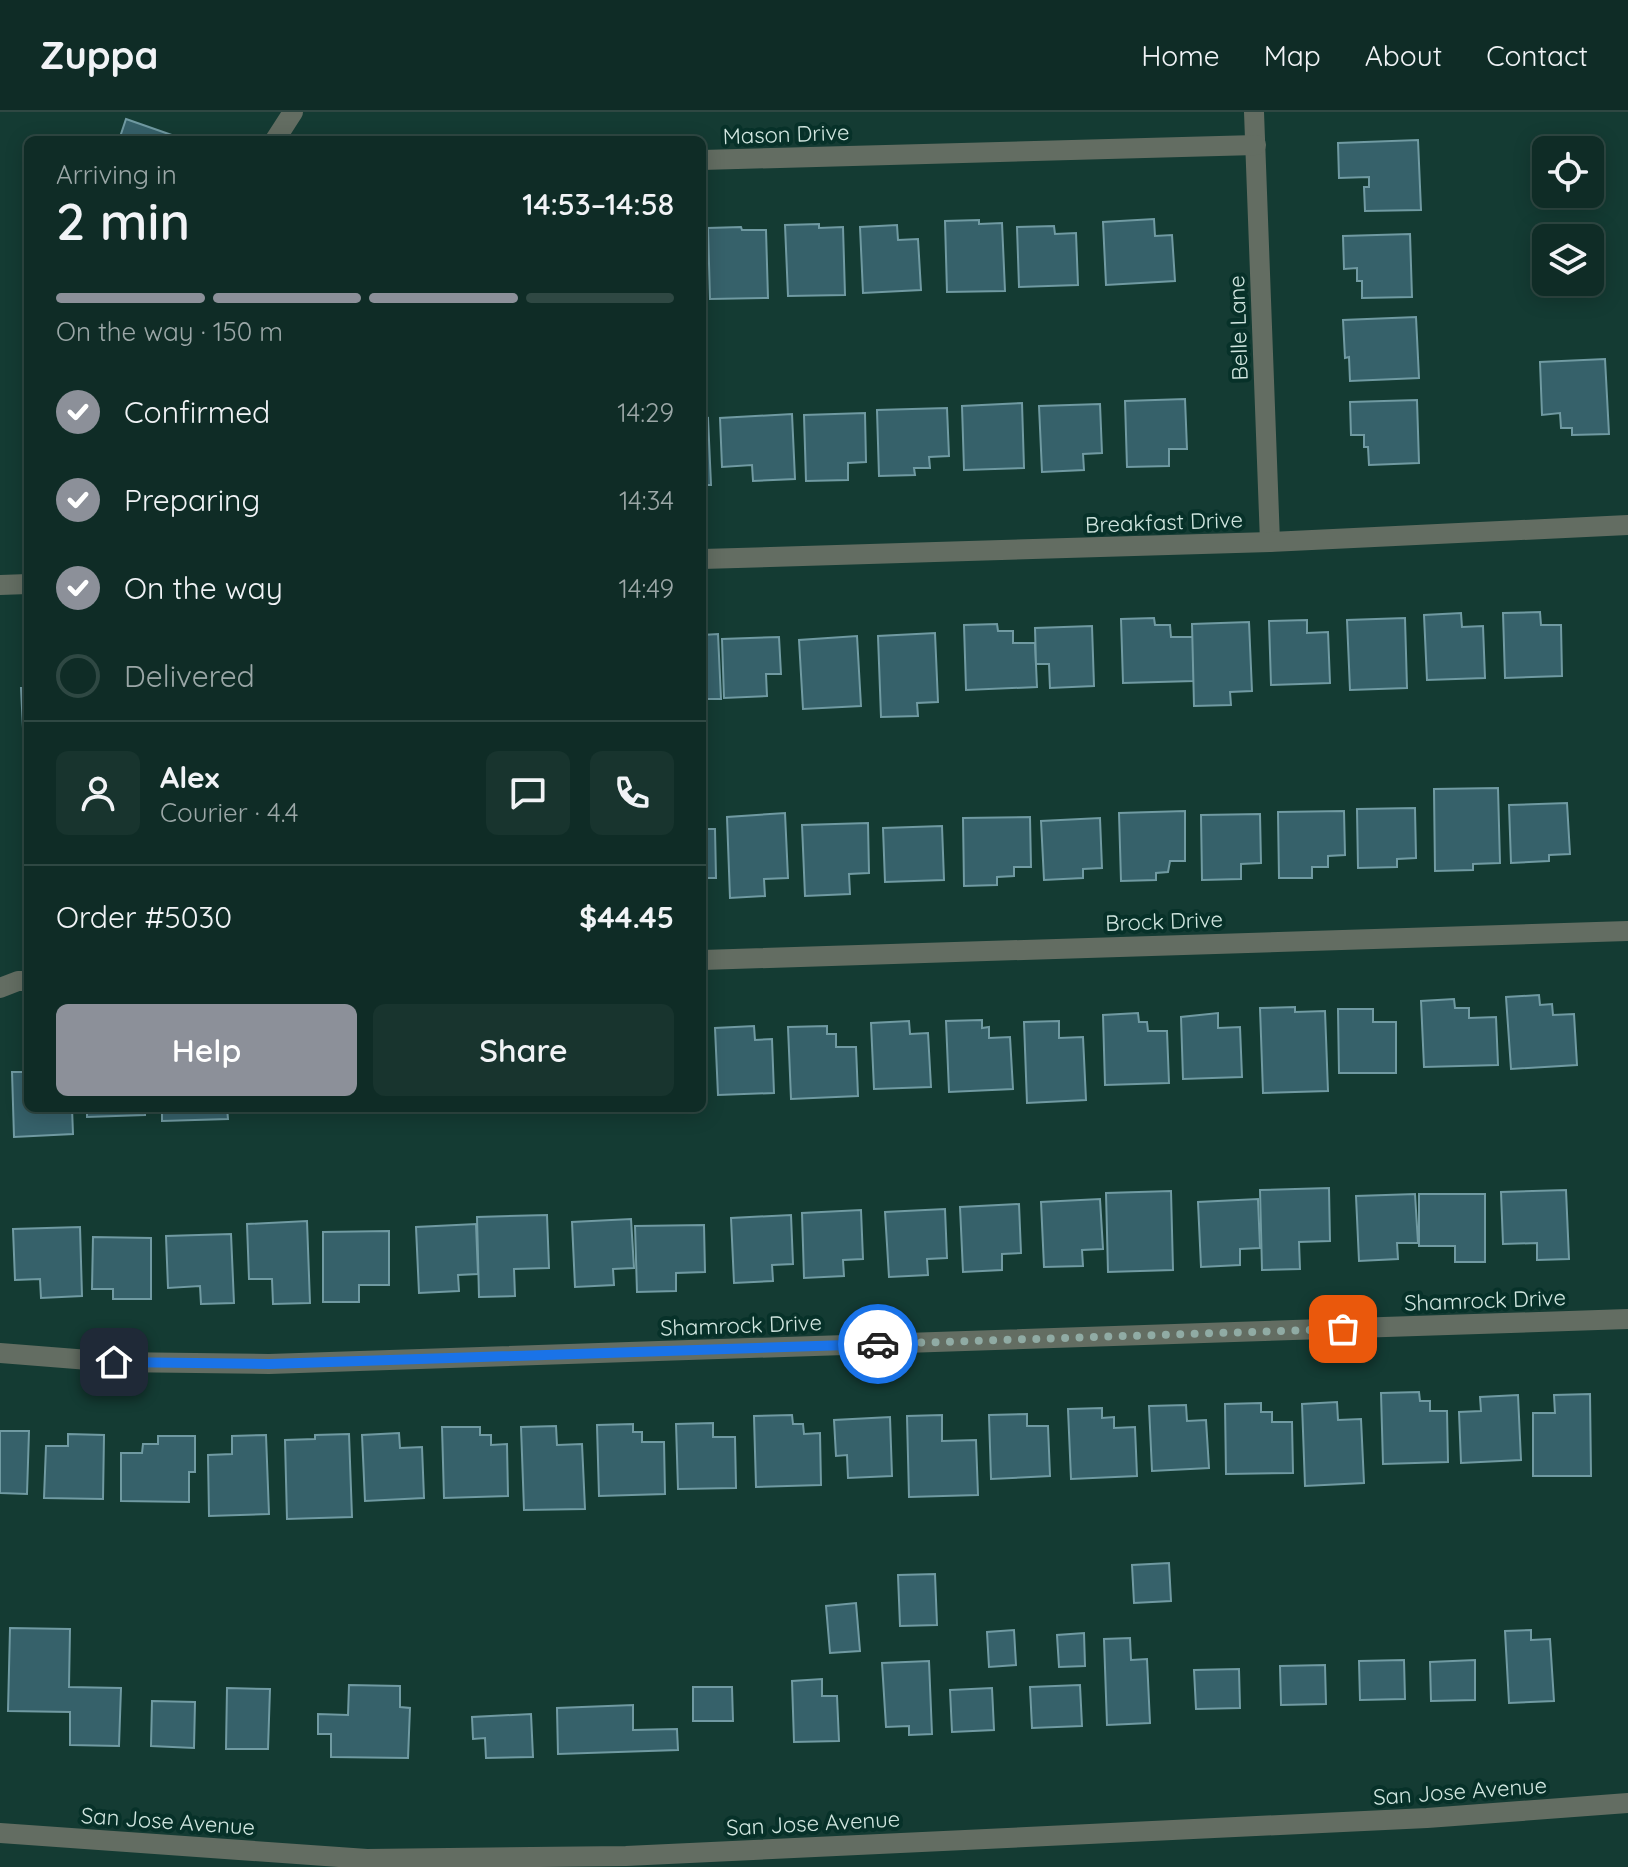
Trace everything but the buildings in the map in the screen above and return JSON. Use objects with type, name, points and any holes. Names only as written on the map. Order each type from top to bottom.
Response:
[{"type":"street","points":[[278,136],[293,112]]},
{"type":"street","name":"Belle Lane","points":[[1254,112],[1270,542]]},
{"type":"street","name":"Mason Drive","points":[[706,160],[1256,145]]},
{"type":"street","name":"Breakfast Drive","points":[[706,559],[1270,542],[1628,525]]},
{"type":"street","points":[[0,585],[24,584]]},
{"type":"street","name":"Brock Drive","points":[[706,960],[1628,931]]},
{"type":"street","points":[[0,988],[24,981]]},
{"type":"street","name":"Shamrock Drive","points":[[0,1353],[114,1362],[269,1364],[1628,1319]]},
{"type":"street","name":"San Jose Avenue","points":[[0,1833],[367,1859],[626,1856],[1427,1818],[1628,1803]]},
{"type":"way so far","points":[[878,1344],[1343,1329]]},
{"type":"route","points":[[114,1362],[269,1364],[878,1344]]}]
